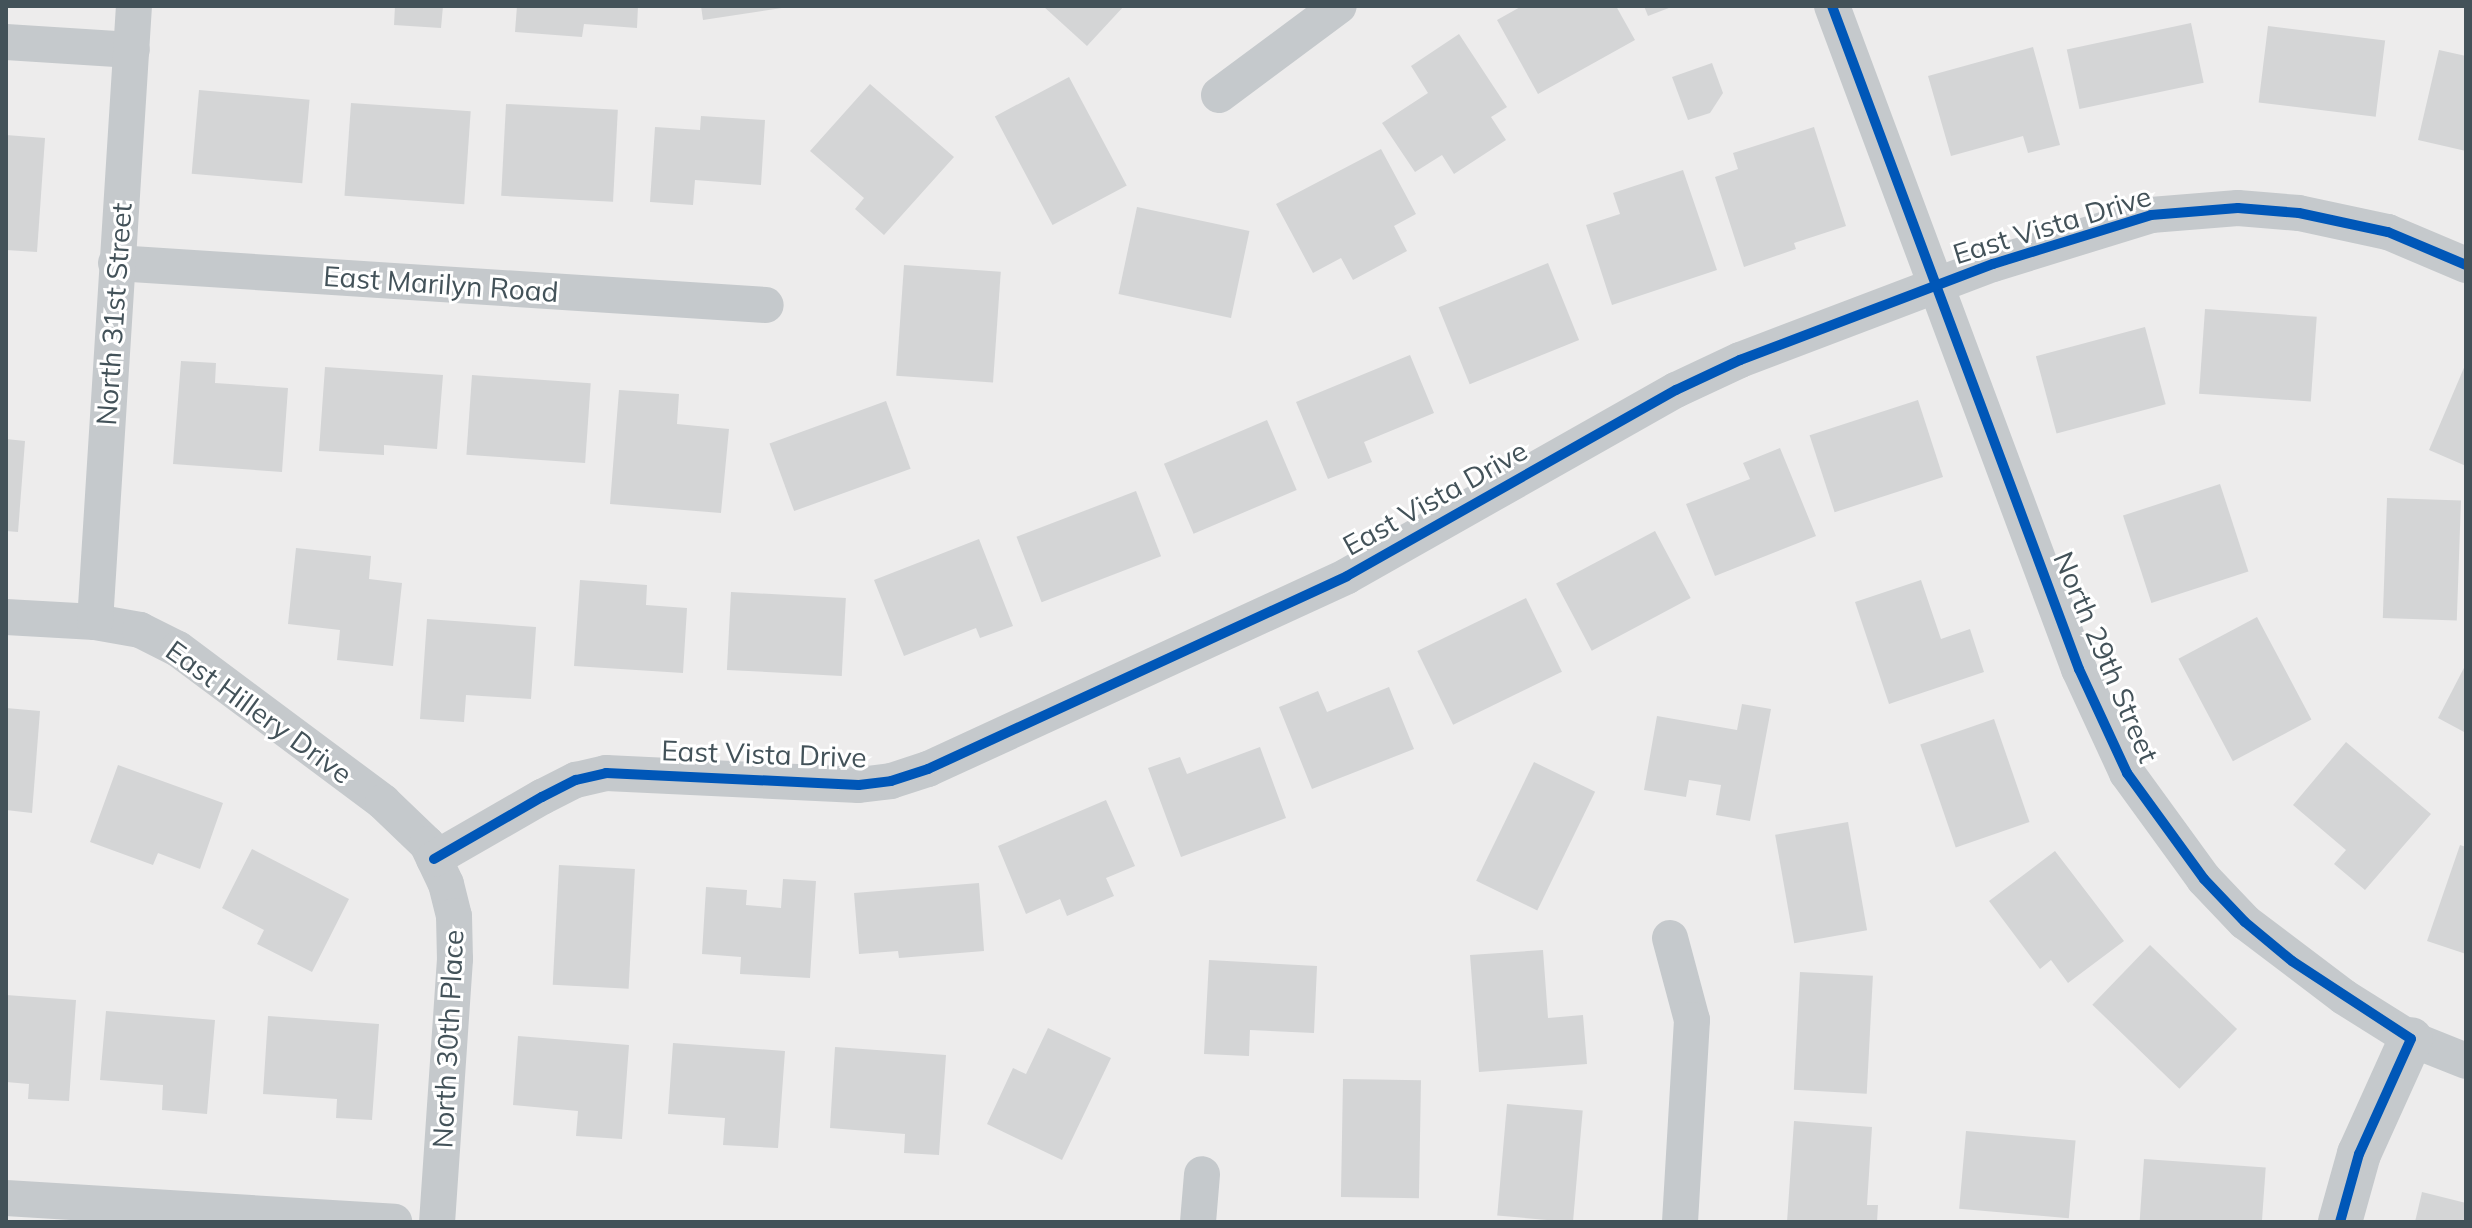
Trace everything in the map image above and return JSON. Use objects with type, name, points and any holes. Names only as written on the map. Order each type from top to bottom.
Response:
[{"type":"street","name":"North 31st Street","points":[[95,622],[134,6]]},
{"type":"street","points":[[1219,95],[1339,6]]},
{"type":"street","name":"North 29th Street","points":[[1832,6],[2079,669],[2127,773],[2204,879],[2245,922],[2292,961],[2411,1039]]},
{"type":"street","points":[[6,42],[132,50]]},
{"type":"street","name":"East Vista Drive","points":[[434,859],[576,780],[606,773],[859,785],[891,781],[928,769],[1347,576],[1676,390],[1740,360],[1993,264],[2151,215],[2238,208],[2299,213],[2388,232],[2466,265]]},
{"type":"street","name":"East Marilyn Road","points":[[116,263],[766,305]]},
{"type":"street","name":"East Hillery Drive","points":[[6,617],[95,622],[140,630],[178,649],[383,802],[411,827],[434,859]]},
{"type":"street","name":"North 30th Place","points":[[434,859],[446,884],[454,916],[455,959],[437,1222]]},
{"type":"street","points":[[1670,938],[1692,1020],[1680,1222]]},
{"type":"street","points":[[2340,1222],[2359,1154],[2411,1039],[2466,1061]]},
{"type":"street","points":[[1198,1222],[1202,1174]]},
{"type":"street","points":[[6,1198],[394,1222]]},
{"type":"building","points":[[395,6],[443,6],[441,28],[394,25]]},
{"type":"building","points":[[517,6],[638,6],[637,28],[584,24],[582,37],[515,32]]},
{"type":"building","points":[[701,6],[782,6],[782,8],[703,20]]},
{"type":"building","points":[[1043,6],[1124,6],[1087,46]]},
{"type":"building","points":[[1522,6],[1616,6],[1635,40],[1538,94],[1497,20]]},
{"type":"building","points":[[1644,6],[1674,6],[1648,16]]},
{"type":"building","points":[[2191,23],[2204,83],[2079,109],[2067,49]]},
{"type":"building","points":[[2268,26],[2385,40],[2376,117],[2259,102]]},
{"type":"building","points":[[1459,34],[1507,107],[1491,117],[1506,140],[1454,174],[1442,155],[1415,172],[1382,123],[1428,93],[1411,66]]},
{"type":"building","points":[[2033,47],[2060,145],[2028,153],[2023,136],[1951,156],[1928,76]]},
{"type":"building","points":[[2439,50],[2466,56],[2466,151],[2418,140]]},
{"type":"building","points":[[1712,63],[1723,93],[1710,113],[1688,120],[1672,77]]},
{"type":"building","points":[[1069,77],[1127,186],[1053,225],[995,116]]},
{"type":"building","points":[[870,84],[954,157],[884,235],[855,209],[864,198],[810,151]]},
{"type":"building","points":[[199,90],[310,100],[302,183],[192,174]]},
{"type":"building","points":[[351,103],[471,111],[464,204],[345,196]]},
{"type":"building","points":[[506,104],[618,110],[613,202],[501,196]]},
{"type":"building","points":[[701,116],[765,120],[761,185],[695,180],[693,205],[650,202],[655,127],[700,130]]},
{"type":"building","points":[[1814,127],[1846,226],[1794,243],[1796,249],[1744,267],[1715,177],[1738,169],[1733,153]]},
{"type":"building","points":[[6,135],[45,138],[37,252],[6,250]]},
{"type":"building","points":[[1381,149],[1416,214],[1394,226],[1407,251],[1353,280],[1341,258],[1313,273],[1276,204]]},
{"type":"building","points":[[1683,170],[1717,270],[1612,305],[1586,225],[1620,214],[1613,193]]},
{"type":"building","points":[[1137,207],[1249,231],[1231,318],[1118,294]]},
{"type":"building","points":[[1548,263],[1579,340],[1470,384],[1439,307]]},
{"type":"building","points":[[904,265],[1001,272],[993,382],[896,376]]},
{"type":"building","points":[[2205,309],[2317,317],[2311,402],[2199,394]]},
{"type":"building","points":[[2145,327],[2166,404],[2057,434],[2036,356]]},
{"type":"building","points":[[1410,355],[1434,413],[1364,442],[1372,462],[1328,479],[1296,402]]},
{"type":"building","points":[[181,361],[216,363],[215,383],[288,388],[282,472],[173,464]]},
{"type":"building","points":[[2466,363],[2466,466],[2429,450]]},
{"type":"building","points":[[325,367],[443,375],[437,449],[384,445],[384,455],[319,451]]},
{"type":"building","points":[[472,375],[591,383],[585,463],[466,455]]},
{"type":"building","points":[[619,390],[679,394],[677,424],[729,429],[721,513],[610,504]]},
{"type":"building","points":[[1918,400],[1943,477],[1835,512],[1810,435]]},
{"type":"building","points":[[886,401],[911,469],[794,511],[769,443]]},
{"type":"building","points":[[1267,420],[1297,490],[1194,534],[1164,464]]},
{"type":"building","points":[[6,439],[25,441],[18,532],[6,531]]},
{"type":"building","points":[[1780,448],[1816,536],[1715,576],[1686,504],[1750,479],[1743,463]]},
{"type":"building","points":[[2220,484],[2248,571],[2151,603],[2123,516]]},
{"type":"building","points":[[1136,491],[1161,556],[1042,602],[1017,537]]},
{"type":"building","points":[[2387,498],[2461,501],[2457,621],[2383,618]]},
{"type":"building","points":[[1655,531],[1691,598],[1592,651],[1556,584]]},
{"type":"building","points":[[979,539],[1013,626],[980,638],[976,628],[904,656],[874,580]]},
{"type":"building","points":[[296,548],[371,556],[369,579],[402,583],[393,666],[337,660],[340,630],[288,624]]},
{"type":"building","points":[[580,580],[647,585],[646,605],[687,608],[683,673],[574,666]]},
{"type":"building","points":[[1921,580],[1941,639],[1970,629],[1984,672],[1889,704],[1855,602]]},
{"type":"building","points":[[731,592],[846,598],[842,676],[727,670]]},
{"type":"building","points":[[1526,598],[1562,672],[1453,725],[1417,651]]},
{"type":"building","points":[[2257,617],[2311,719],[2233,761],[2178,659]]},
{"type":"building","points":[[427,619],[536,627],[531,699],[466,695],[464,722],[420,719]]},
{"type":"building","points":[[2466,664],[2466,733],[2438,718]]},
{"type":"building","points":[[1389,687],[1414,749],[1312,789],[1279,707],[1318,691],[1327,712]]},
{"type":"building","points":[[1742,704],[1771,709],[1750,821],[1716,815],[1721,785],[1689,780],[1686,797],[1644,790],[1657,716],[1737,730]]},
{"type":"building","points":[[6,708],[40,711],[32,813],[6,810]]},
{"type":"building","points":[[1994,719],[2029,822],[1956,847],[1920,744]]},
{"type":"building","points":[[2346,742],[2431,814],[2365,890],[2334,864],[2346,850],[2293,805]]},
{"type":"building","points":[[1260,747],[1286,818],[1181,857],[1148,768],[1180,757],[1187,774]]},
{"type":"building","points":[[1534,762],[1595,792],[1537,910],[1476,881]]},
{"type":"building","points":[[118,765],[223,803],[200,869],[158,853],[153,865],[90,842]]},
{"type":"building","points":[[1106,800],[1135,866],[1106,878],[1114,896],[1067,916],[1060,899],[1026,914],[998,846]]},
{"type":"building","points":[[1848,822],[1867,930],[1794,943],[1775,835]]},
{"type":"building","points":[[2460,845],[2466,847],[2466,954],[2427,941]]},
{"type":"building","points":[[252,849],[349,899],[312,972],[257,944],[264,930],[222,908]]},
{"type":"building","points":[[2055,851],[2124,941],[2068,983],[2051,960],[2040,969],[1989,901]]},
{"type":"building","points":[[559,865],[635,869],[629,989],[553,985]]},
{"type":"building","points":[[783,879],[816,881],[810,978],[740,974],[741,957],[702,954],[706,887],[747,890],[746,905],[781,908]]},
{"type":"building","points":[[979,883],[984,951],[899,958],[898,951],[859,954],[854,893]]},
{"type":"building","points":[[2150,945],[2237,1029],[2179,1089],[2092,1005]]},
{"type":"building","points":[[1543,950],[1548,1018],[1583,1015],[1587,1064],[1479,1072],[1470,955]]},
{"type":"building","points":[[1209,960],[1317,966],[1314,1033],[1250,1030],[1249,1056],[1204,1054]]},
{"type":"building","points":[[1800,972],[1873,976],[1867,1094],[1794,1090]]},
{"type":"building","points":[[6,995],[76,1000],[69,1101],[28,1099],[29,1084],[6,1082]]},
{"type":"building","points":[[106,1011],[215,1020],[207,1114],[162,1110],[163,1085],[100,1080]]},
{"type":"building","points":[[268,1016],[379,1024],[372,1120],[336,1118],[337,1099],[263,1094]]},
{"type":"building","points":[[1048,1028],[1111,1058],[1062,1160],[987,1124],[1013,1068],[1026,1074]]},
{"type":"building","points":[[518,1036],[629,1045],[622,1139],[576,1136],[578,1111],[513,1105]]},
{"type":"building","points":[[673,1043],[785,1051],[778,1148],[723,1145],[725,1118],[668,1114]]},
{"type":"building","points":[[835,1047],[946,1055],[939,1155],[904,1153],[905,1134],[830,1128]]},
{"type":"building","points":[[1343,1079],[1421,1080],[1419,1198],[1341,1197]]},
{"type":"building","points":[[1507,1104],[1583,1111],[1573,1222],[1497,1216]]},
{"type":"building","points":[[1794,1121],[1872,1127],[1867,1205],[1878,1205],[1877,1222],[1787,1222]]},
{"type":"building","points":[[1966,1131],[2076,1141],[2069,1218],[1959,1209]]},
{"type":"building","points":[[2144,1159],[2266,1168],[2262,1222],[2140,1222]]},
{"type":"building","points":[[2422,1192],[2466,1203],[2466,1222],[2415,1222]]},
{"type":"cycle path","points":[[1832,6],[2079,669],[2127,773],[2204,879],[2245,922],[2292,961],[2411,1039],[2359,1154],[2340,1222]]},
{"type":"cycle path","points":[[434,859],[542,797],[576,780],[606,773],[859,785],[891,781],[928,769],[1347,576],[1676,390],[1740,360],[1993,264],[2151,215],[2238,208],[2299,213],[2388,232],[2466,265]]}]
